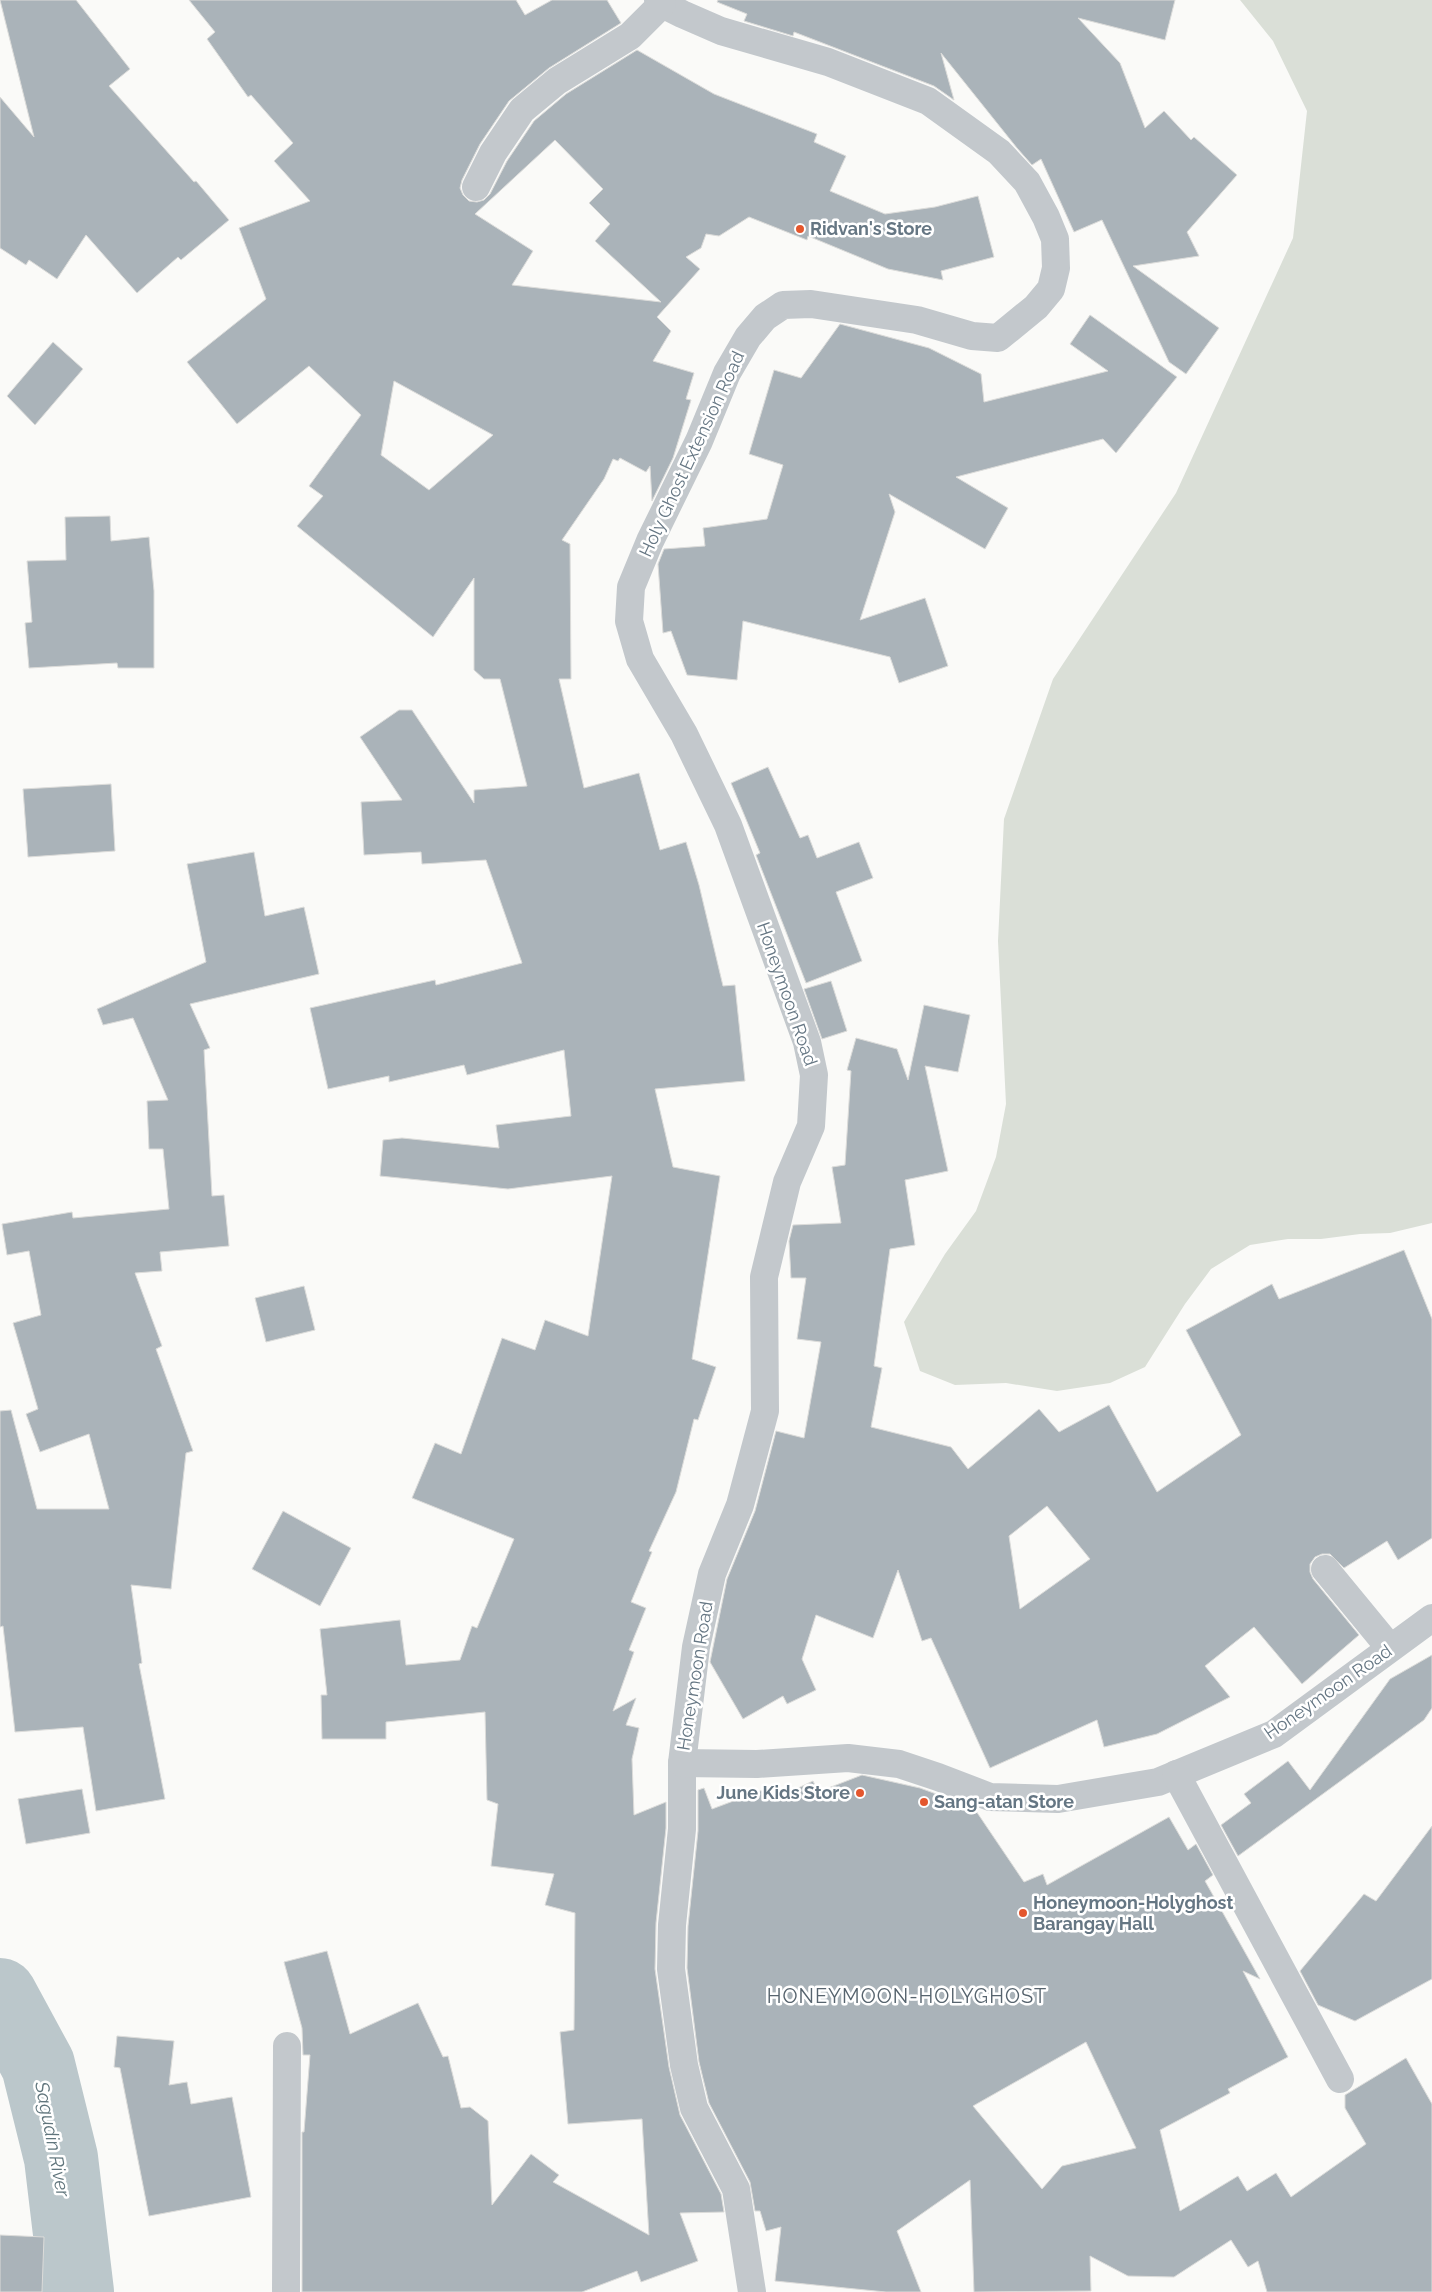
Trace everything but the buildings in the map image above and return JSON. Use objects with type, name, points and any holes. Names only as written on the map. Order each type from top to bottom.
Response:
[{"type":"street","points":[[476,187],[493,153],[522,110],[557,81],[630,36],[660,2]]},
{"type":"street","name":"Holy Ghost Extension Road","points":[[660,2],[721,31],[828,62],[928,101],[999,152],[1028,182],[1055,239],[1056,268],[1051,289],[1036,307],[998,338],[972,336],[917,320],[811,304],[783,305],[765,317],[748,337],[727,373],[699,441],[650,541],[631,587],[629,621],[640,659],[684,734],[728,825],[745,874]]},
{"type":"street","name":"Honeymoon Road","points":[[745,874],[807,1042],[814,1075],[812,1126],[787,1182],[764,1277],[765,1411],[740,1506],[712,1574],[696,1647],[682,1763],[757,1764],[848,1758],[900,1764],[938,1776],[990,1797],[1058,1799],[1158,1782],[1274,1734],[1432,1618]]},
{"type":"street","points":[[1325,1569],[1390,1648]]},
{"type":"street","points":[[682,1763],[682,1829],[672,1925],[671,1969],[684,2065],[694,2108],[736,2189],[752,2292]]},
{"type":"street","points":[[1176,1774],[1340,2079]]},
{"type":"street","points":[[286,2292],[287,2046]]},
{"type":"shaded area","points":[[1240,0],[1432,0],[1432,1223],[1390,1233],[1360,1234],[1321,1239],[1288,1239],[1250,1245],[1211,1269],[1185,1304],[1145,1367],[1110,1383],[1057,1391],[1006,1383],[955,1385],[920,1371],[904,1322],[945,1254],[976,1211],[996,1157],[1006,1104],[998,941],[1004,819],[1053,679],[1176,493],[1293,238],[1307,111],[1273,41]]},
{"type":"waterway","name":"Sagudin River","points":[[0,1995],[38,2065],[61,2158],[77,2292]]},
{"type":"place","name":"Ridvan's Store","points":[[800,229]]},
{"type":"place","name":"June Kids Store","points":[[860,1793]]},
{"type":"place","name":"Sang-atan Store","points":[[924,1802]]},
{"type":"place","name":"Honeymoon-Holyghost Barangay Hall","points":[[1023,1913]]},
{"type":"district","name":"HONEYMOON-HOLYGHOST","points":[[907,1996]]}]
